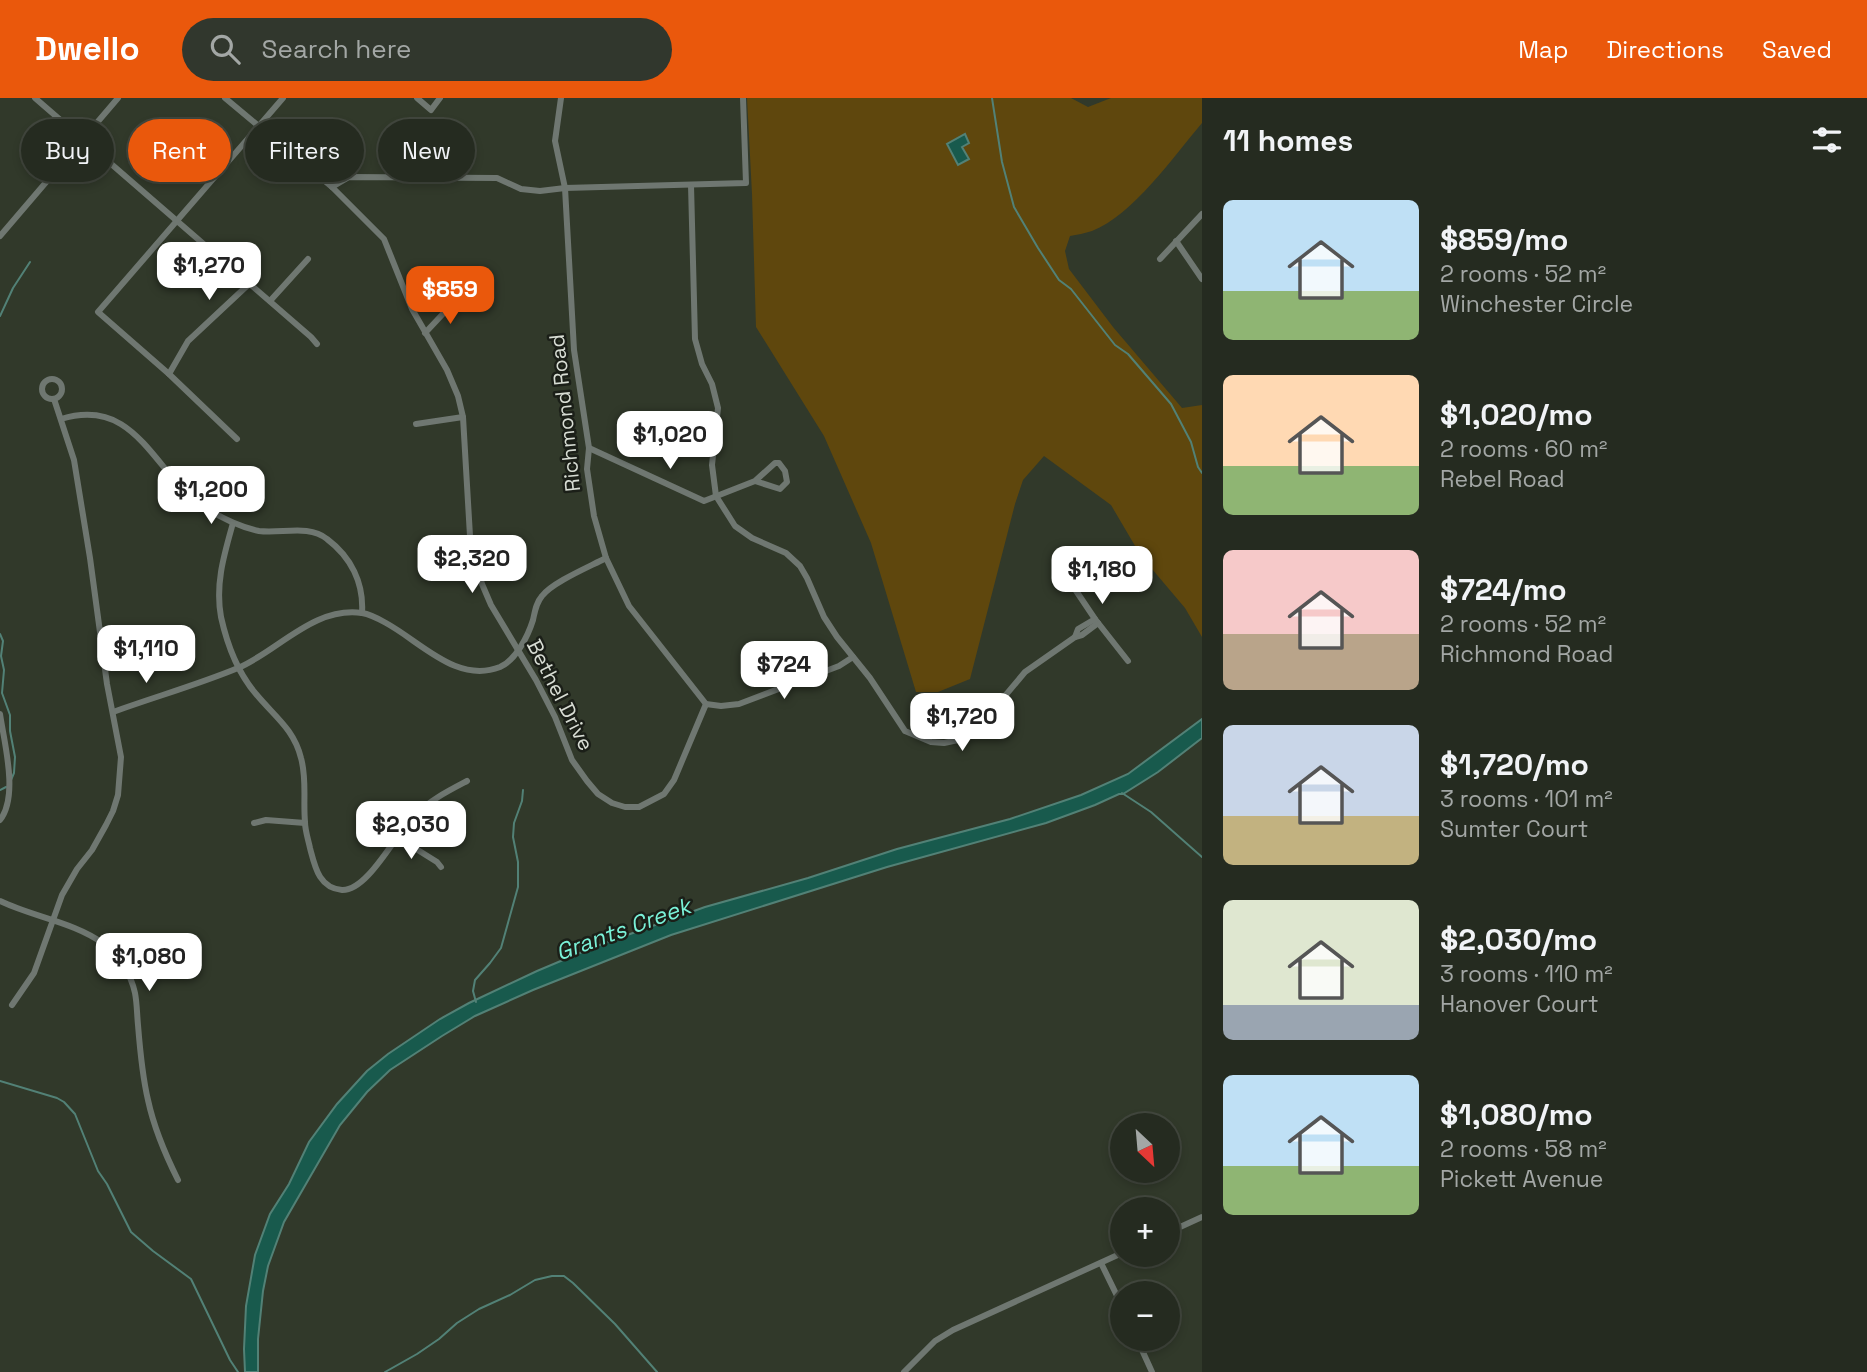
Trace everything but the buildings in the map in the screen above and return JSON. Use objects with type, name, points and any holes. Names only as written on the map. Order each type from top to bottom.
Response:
[{"type":"street","points":[[34,98],[58,119]]},
{"type":"street","points":[[101,119],[118,98]]},
{"type":"street","name":"Bethel Drive","points":[[225,98],[250,119]]},
{"type":"street","points":[[266,119],[283,98]]},
{"type":"street","points":[[417,98],[431,110],[440,98]]},
{"type":"street","name":"Richmond Road","points":[[561,98],[555,141],[565,188],[574,350],[589,448],[587,469],[594,516],[606,558],[629,606],[706,704]]},
{"type":"street","points":[[332,187],[349,177],[497,178],[521,189],[540,191],[746,183],[743,98]]},
{"type":"street","points":[[237,439],[169,374],[98,312],[245,143]]},
{"type":"street","points":[[114,167],[317,344]]},
{"type":"street","points":[[0,236],[47,182]]},
{"type":"street","name":"Bethel Drive","points":[[326,182],[384,239],[412,309],[447,370],[463,417],[470,536],[475,563],[491,605],[555,717],[572,760],[598,794],[612,803],[639,807],[664,794],[674,780],[706,704]]},
{"type":"street","points":[[691,186],[695,339],[718,408],[712,465],[716,496],[735,526],[752,538],[786,553],[800,566],[826,621],[870,677],[905,731],[931,742],[958,740],[978,728],[1025,673],[1075,637],[1082,635],[1097,621]]},
{"type":"street","points":[[1160,258],[1202,214]]},
{"type":"street","points":[[1176,242],[1202,279]]},
{"type":"street","points":[[270,301],[307,259]]},
{"type":"street","points":[[169,374],[188,341],[248,284]]},
{"type":"street","points":[[425,332],[454,301]]},
{"type":"street","points":[[12,1005],[35,972],[67,887],[92,850],[113,811],[118,794],[121,757],[74,460],[54,399]]},
{"type":"street","points":[[61,419],[78,414],[91,414],[126,426],[144,442],[182,491],[233,523],[260,531],[305,531],[324,536],[340,550],[354,570],[363,600],[362,613]]},
{"type":"street","points":[[416,424],[463,417]]},
{"type":"street","points":[[589,448],[704,501],[755,481],[775,463],[779,463],[785,471],[788,482],[780,489],[755,481]]},
{"type":"street","points":[[233,523],[220,570],[218,591],[226,639],[239,668],[255,693],[296,740],[304,776],[305,823],[317,876],[327,885],[339,890],[350,890],[361,883],[412,818],[430,801],[467,780]]},
{"type":"street","points":[[113,712],[239,668],[323,617],[340,614],[362,613],[379,619],[451,665],[483,671],[502,666],[512,659],[518,649],[532,621],[535,606],[543,594],[606,558]]},
{"type":"street","points":[[1058,564],[1128,661]]},
{"type":"street","points":[[706,704],[739,704],[839,666],[853,657]]},
{"type":"street","points":[[0,714],[9,770],[9,799],[0,820]]},
{"type":"street","points":[[254,823],[265,820],[305,823]]},
{"type":"street","points":[[397,837],[442,867]]},
{"type":"street","points":[[0,901],[84,933],[116,954],[127,971],[135,993],[148,1102],[163,1149],[178,1180]]},
{"type":"street","points":[[1180,1227],[1202,1217]]},
{"type":"street","points":[[904,1372],[935,1341],[953,1330],[1110,1259]]},
{"type":"street","points":[[1101,1263],[1110,1281]]},
{"type":"street","points":[[1142,1351],[1152,1372]]},
{"type":"shaded area","points":[[747,98],[1071,98],[1088,107],[1111,98],[1202,98],[1202,123],[1152,184],[1107,223],[1092,231],[1070,236],[1065,251],[1069,269],[1113,327],[1182,408],[1202,405],[1202,637],[1185,608],[1141,556],[1111,505],[1044,456],[1023,480],[1015,504],[970,679],[938,692],[916,692],[871,543],[824,436],[756,327]]},
{"type":"water","points":[[965,134],[969,143],[962,147],[969,159],[958,165],[947,144]]},
{"type":"water","points":[[1202,719],[1202,738],[1158,772],[1123,794],[1046,823],[887,867],[671,935],[475,1016],[390,1070],[367,1092],[340,1125],[284,1222],[268,1266],[263,1291],[258,1372],[245,1372],[246,1306],[255,1255],[270,1214],[289,1184],[309,1142],[337,1104],[367,1071],[388,1054],[469,1003],[594,947],[705,907],[897,849],[1010,819],[1081,795],[1128,774]]},
{"type":"waterway","points":[[992,98],[1002,162],[1014,207],[1059,280],[1071,289],[1115,345],[1128,354],[1171,404],[1191,442],[1202,473]]},
{"type":"waterway","points":[[0,316],[13,288],[30,262]]},
{"type":"waterway","points":[[0,634],[3,641],[1,656],[4,670],[2,693],[10,715],[15,757],[11,780]]},
{"type":"waterway","points":[[0,790],[6,787]]},
{"type":"waterway","points":[[476,1002],[473,991],[475,980],[501,948],[518,887],[518,862],[513,837],[523,790]]},
{"type":"waterway","points":[[1122,793],[1151,812],[1202,857]]},
{"type":"waterway","points":[[0,1081],[57,1098],[75,1114],[98,1171],[131,1232],[191,1279],[238,1372]]},
{"type":"waterway","points":[[385,1372],[417,1354],[479,1309],[535,1280],[552,1276],[564,1276],[573,1283],[615,1324],[657,1372]]},
{"type":"water label","name":"Grants Creek","points":[[623,929]]}]
